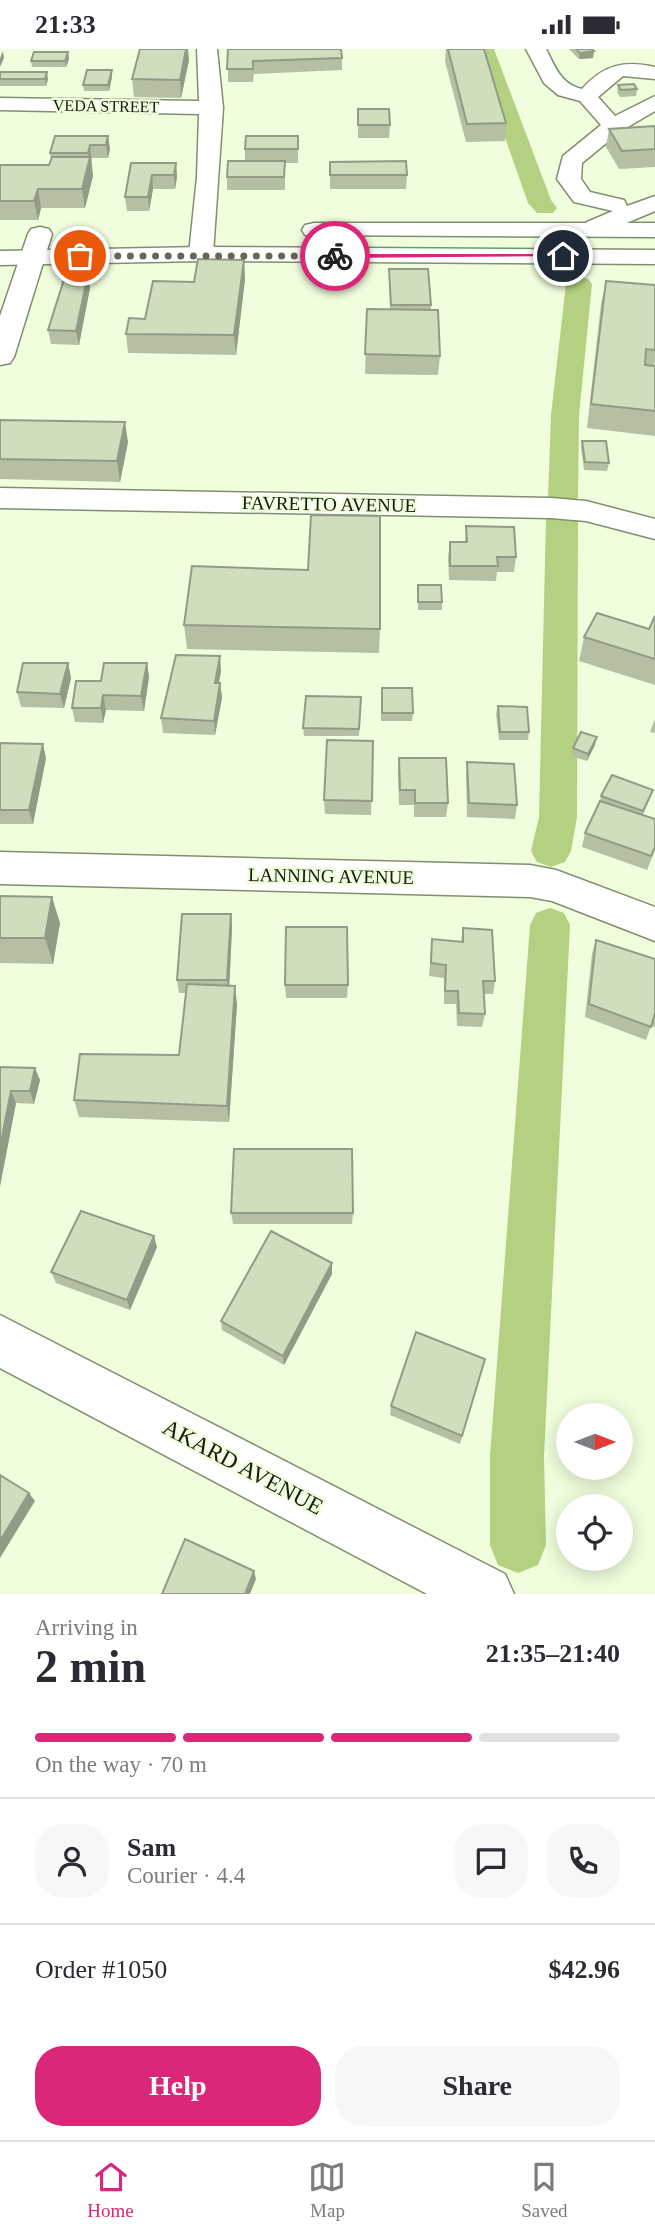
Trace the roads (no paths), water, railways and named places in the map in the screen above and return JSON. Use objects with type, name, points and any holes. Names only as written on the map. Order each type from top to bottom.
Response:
[{"type":"street","points":[[202,243],[210,175],[212,108],[207,49]]},
{"type":"street","points":[[536,49],[551,79],[565,91],[587,97],[613,126]]},
{"type":"street","points":[[587,97],[605,75],[617,70],[655,73]]},
{"type":"street","points":[[624,193],[582,197],[569,179],[571,161],[613,126],[655,102]]},
{"type":"street","name":"VEDA STREET","points":[[0,104],[212,108]]},
{"type":"street","points":[[586,149],[624,193]]},
{"type":"street","points":[[591,229],[624,193]]},
{"type":"street","points":[[285,230],[655,230]]},
{"type":"street","points":[[202,243],[258,231]]},
{"type":"street","points":[[0,235],[36,246]]},
{"type":"street","points":[[0,258],[36,246],[202,243],[655,257]]},
{"type":"street","points":[[0,357],[36,246]]},
{"type":"street","name":"FAVRETTO AVENUE","points":[[0,498],[561,509],[655,529]]},
{"type":"street","name":"LANNING AVENUE","points":[[0,868],[530,881],[556,886],[655,924]]},
{"type":"street","name":"AKARD AVENUE","points":[[0,1340],[485,1594]]},
{"type":"waterway","points":[[484,49],[540,203],[545,208]]},
{"type":"waterway","points":[[563,497],[565,415],[579,284]]},
{"type":"waterway","points":[[551,851],[558,817],[562,517]]},
{"type":"waterway","points":[[518,1545],[517,1456],[550,925]]}]
